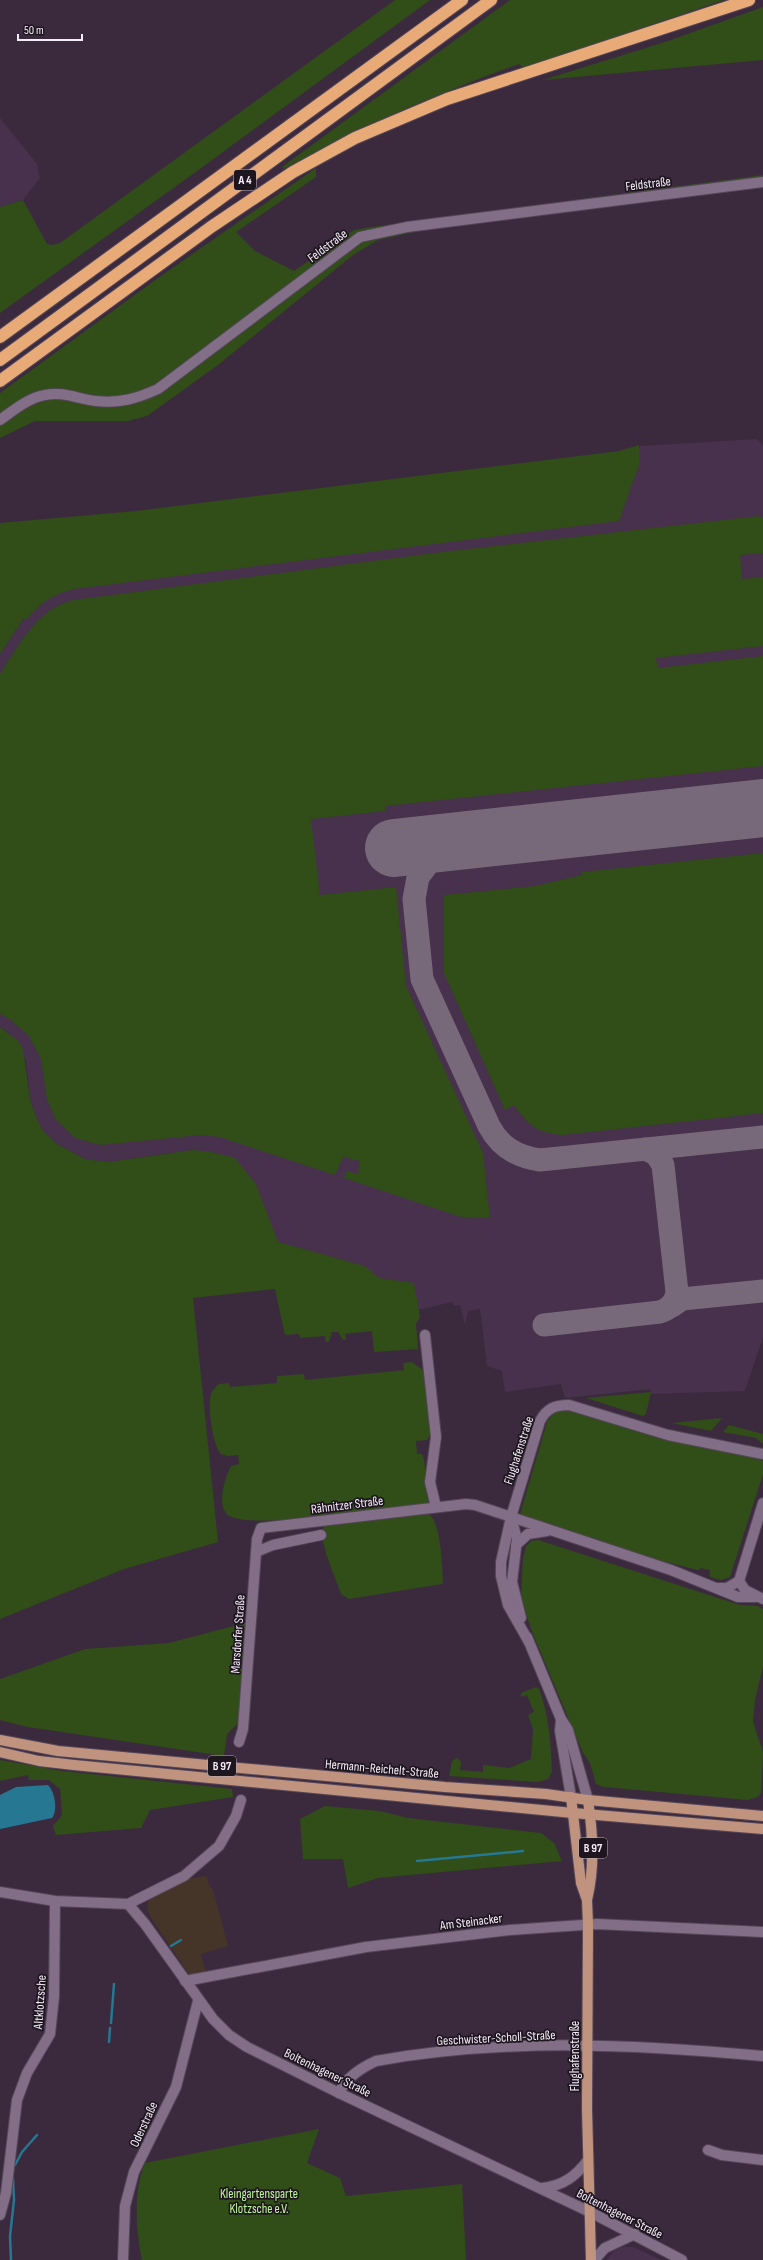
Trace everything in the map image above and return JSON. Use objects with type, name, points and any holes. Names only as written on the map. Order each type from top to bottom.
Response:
[{"type":"highway","name":"A 4","points":[[0,338],[462,0]]},
{"type":"highway","name":"A 4","points":[[0,360],[491,0]]},
{"type":"highway","points":[[0,381],[225,217],[293,172],[355,138],[447,99],[749,0]]},
{"type":"main road","name":"Hermann-Reichelt-Straße","points":[[0,1740],[58,1751],[571,1797],[588,1800],[763,1816]]},
{"type":"main road","name":"Hermann-Reichelt-Straße","points":[[0,1752],[39,1761],[74,1765],[591,1815],[763,1829]]},
{"type":"main road","name":"Flughafenstraße","points":[[571,1797],[581,1883],[587,1900]]},
{"type":"main road","name":"Flughafenstraße","points":[[588,1800],[591,1815],[594,1857],[592,1881],[587,1900],[588,2160],[590,2212]]},
{"type":"main road","name":"B 97","points":[[590,2212],[591,2260]]},
{"type":"street","name":"Feldstraße","points":[[0,420],[32,398],[46,395],[62,393],[96,401],[113,402],[129,400],[158,389],[360,237],[407,227],[763,182]]},
{"type":"street","points":[[425,1335],[436,1437],[430,1482],[436,1507]]},
{"type":"street","name":"Flughafenstraße","points":[[529,1642],[508,1605],[501,1576],[503,1547],[540,1421],[547,1410],[553,1406],[569,1405],[668,1435],[763,1454]]},
{"type":"street","points":[[719,1588],[727,1588],[739,1581],[763,1503]]},
{"type":"street","name":"Rähnitzer Straße","points":[[261,1528],[470,1504],[549,1530]]},
{"type":"street","name":"Flughafenstraße","points":[[511,1517],[516,1532],[512,1582],[516,1607],[561,1719],[568,1730],[588,1800]]},
{"type":"street","name":"Marsdorfer Straße","points":[[239,1742],[243,1729],[256,1552],[261,1528]]},
{"type":"street","points":[[516,1545],[528,1534],[549,1530],[719,1588],[738,1597],[760,1598]]},
{"type":"street","points":[[256,1552],[273,1545],[321,1535]]},
{"type":"street","points":[[739,1581],[745,1590],[760,1598]]},
{"type":"street","name":"Flughafenstraße","points":[[561,1719],[560,1731],[571,1797]]},
{"type":"street","points":[[0,1892],[55,1901],[128,1904],[184,1876],[219,1846],[236,1816],[240,1800]]},
{"type":"street","name":"Altklotzsche","points":[[0,2215],[6,2193],[17,2100],[28,2073],[50,2034],[54,1997],[55,1901]]},
{"type":"street","name":"Boltenhagener Straße","points":[[128,1904],[145,1924],[198,2001],[229,2035],[248,2047],[339,2093],[542,2188],[635,2234],[682,2260]]},
{"type":"street","name":"Am Steinacker","points":[[185,1981],[366,1947],[510,1930],[588,1925],[669,1926],[763,1932]]},
{"type":"street","name":"Oderstraße","points":[[123,2260],[125,2206],[134,2172],[176,2087],[198,2001]]},
{"type":"street","name":"Geschwister-Scholl-Straße","points":[[339,2093],[342,2086],[361,2068],[376,2061],[496,2047],[588,2045],[688,2049],[763,2056]]},
{"type":"street","points":[[708,2150],[722,2155],[763,2160]]},
{"type":"street","points":[[542,2188],[559,2185],[571,2179],[588,2160]]},
{"type":"street","points":[[594,2260],[605,2248],[635,2234]]},
{"type":"shaded area","points":[[0,118],[37,164],[40,178],[23,200],[0,207]]},
{"type":"shaded area","points":[[757,439],[763,446],[763,1337],[745,1391],[651,1394],[651,1389],[565,1398],[561,1384],[505,1392],[502,1371],[487,1366],[480,1309],[468,1311],[465,1325],[460,1305],[454,1306],[452,1302],[418,1310],[411,1321],[285,1335],[268,1255],[193,1150],[108,1162],[85,1159],[57,1144],[42,1130],[35,1114],[30,1099],[26,1060],[9,1033],[0,1027],[0,654],[31,608],[62,588],[618,511],[640,446]]},
{"type":"shaded area","points":[[207,1876],[209,1886],[213,1889],[228,1946],[201,1954],[206,1973],[191,1977],[153,1921],[147,1909],[148,1902],[151,1895],[182,1879]]},
{"type":"shaded area","points":[[623,2247],[633,2247],[661,2260],[607,2260],[614,2251]]},
{"type":"green space","points":[[395,0],[430,0],[204,166],[0,313],[0,207],[23,200],[47,244],[52,245],[60,243]]},
{"type":"green space","points":[[510,0],[724,0],[524,68],[519,64],[489,75],[399,112],[341,139],[284,169],[282,167]]},
{"type":"green space","points":[[763,7],[763,60],[543,80],[668,41]]},
{"type":"green space","points":[[316,168],[316,177],[236,232],[255,251],[294,271],[354,230],[763,175],[763,188],[438,227],[378,240],[353,255],[218,365],[147,416],[128,421],[35,421],[0,438],[0,423],[28,402],[31,393],[0,416],[0,393],[158,278]]},
{"type":"green space","points":[[639,445],[639,465],[619,521],[74,589],[47,600],[26,620],[24,618],[0,654],[0,523],[136,511],[619,451]]},
{"type":"green space","points":[[759,516],[763,518],[763,553],[740,555],[742,579],[763,577],[763,646],[656,658],[658,668],[763,656],[763,766],[385,806],[385,811],[311,819],[320,895],[396,887],[406,986],[483,1153],[490,1218],[461,1217],[344,1178],[346,1171],[358,1174],[360,1161],[343,1157],[335,1175],[220,1137],[201,1135],[100,1145],[75,1138],[56,1120],[47,1099],[41,1059],[29,1036],[11,1020],[0,1014],[0,674],[22,640],[39,620],[60,605],[73,600],[434,553]]},
{"type":"green space","points":[[763,853],[763,1113],[562,1135],[546,1132],[534,1127],[524,1118],[514,1105],[505,1110],[444,973],[444,895],[535,886],[582,875],[582,872]]},
{"type":"green space","points":[[0,1027],[17,1040],[23,1048],[30,1099],[35,1114],[42,1130],[57,1144],[85,1159],[108,1162],[193,1150],[211,1152],[235,1158],[256,1184],[278,1242],[365,1266],[379,1278],[414,1283],[420,1317],[416,1324],[418,1349],[374,1352],[372,1331],[345,1334],[346,1340],[343,1340],[338,1332],[332,1332],[329,1342],[326,1342],[325,1336],[300,1338],[299,1334],[285,1335],[275,1289],[193,1298],[218,1542],[124,1569],[0,1619]]},
{"type":"green space","points":[[412,1362],[423,1370],[425,1375],[431,1434],[427,1440],[416,1441],[417,1454],[422,1454],[425,1463],[426,1489],[429,1501],[427,1504],[292,1520],[263,1521],[241,1519],[228,1515],[224,1510],[222,1498],[224,1484],[231,1466],[239,1464],[238,1455],[228,1456],[221,1454],[218,1450],[213,1435],[210,1416],[210,1399],[212,1391],[219,1384],[229,1383],[230,1387],[277,1383],[277,1376],[304,1374],[305,1380],[404,1370],[403,1363]]},
{"type":"green space","points":[[651,1392],[646,1414],[643,1416],[586,1398]]},
{"type":"green space","points":[[560,1410],[567,1410],[661,1439],[737,1452],[763,1461],[763,1474],[730,1577],[721,1580],[710,1577],[710,1570],[701,1568],[698,1570],[637,1555],[521,1516],[520,1514],[547,1422],[554,1413]]},
{"type":"green space","points":[[722,1418],[711,1431],[672,1423]]},
{"type":"green space","points":[[729,1425],[763,1434],[763,1444],[756,1438],[723,1432]]},
{"type":"green space","points":[[428,1514],[436,1525],[440,1544],[442,1584],[349,1599],[341,1594],[325,1548],[323,1531],[325,1525]]},
{"type":"green space","points":[[538,1540],[740,1605],[758,1606],[763,1610],[763,1666],[755,1700],[753,1722],[763,1752],[761,1793],[757,1797],[748,1800],[604,1787],[596,1784],[590,1763],[583,1753],[533,1634],[521,1599],[523,1558],[526,1546],[531,1541]]},
{"type":"green space","points":[[245,1623],[239,1722],[227,1734],[224,1756],[28,1727],[0,1720],[0,1679],[85,1649],[169,1643]]},
{"type":"green space","points":[[536,1687],[539,1689],[549,1730],[552,1772],[548,1779],[538,1782],[449,1776],[452,1761],[457,1758],[461,1762],[460,1770],[483,1772],[483,1765],[509,1768],[531,1759],[533,1729],[528,1715],[534,1712],[527,1695],[521,1697],[521,1693]]},
{"type":"green space","points":[[0,1760],[62,1771],[232,1789],[233,1797],[150,1810],[141,1828],[56,1835],[53,1826],[62,1815],[60,1789],[49,1780],[29,1780],[28,1775],[0,1781]]},
{"type":"green space","points":[[325,1806],[380,1811],[408,1818],[541,1833],[554,1843],[562,1861],[378,1878],[348,1888],[343,1859],[303,1859],[300,1819]]},
{"type":"green space","name":"Kleingartensparte Klotzsche e.V.","points":[[319,2129],[307,2163],[340,2178],[346,2196],[462,2184],[466,2260],[142,2260],[138,2237],[137,2198],[141,2174],[145,2163]]},
{"type":"water","points":[[48,1785],[55,1801],[55,1810],[52,1818],[0,1829],[0,1795],[16,1787]]},
{"type":"waterway","points":[[417,1861],[523,1851]]},
{"type":"waterway","points":[[171,1946],[181,1940]]},
{"type":"waterway","points":[[111,2023],[114,1984]]},
{"type":"waterway","points":[[109,2042],[110,2028]]},
{"type":"waterway","points":[[15,2165],[22,2152],[37,2135]]},
{"type":"waterway","points":[[11,2260],[10,2236],[14,2200],[13,2178]]},
{"type":"taxiway","points":[[476,839],[452,844],[433,857],[418,877],[414,899],[422,979],[489,1126],[498,1140],[510,1150],[532,1159],[540,1160],[763,1137]]},
{"type":"taxiway","points":[[544,1325],[660,1312],[670,1307],[674,1302],[677,1292],[663,1165],[656,1154],[645,1149]]},
{"type":"taxiway","points":[[672,1306],[682,1299],[763,1291]]},
{"type":"runway","points":[[394,848],[763,808]]}]
